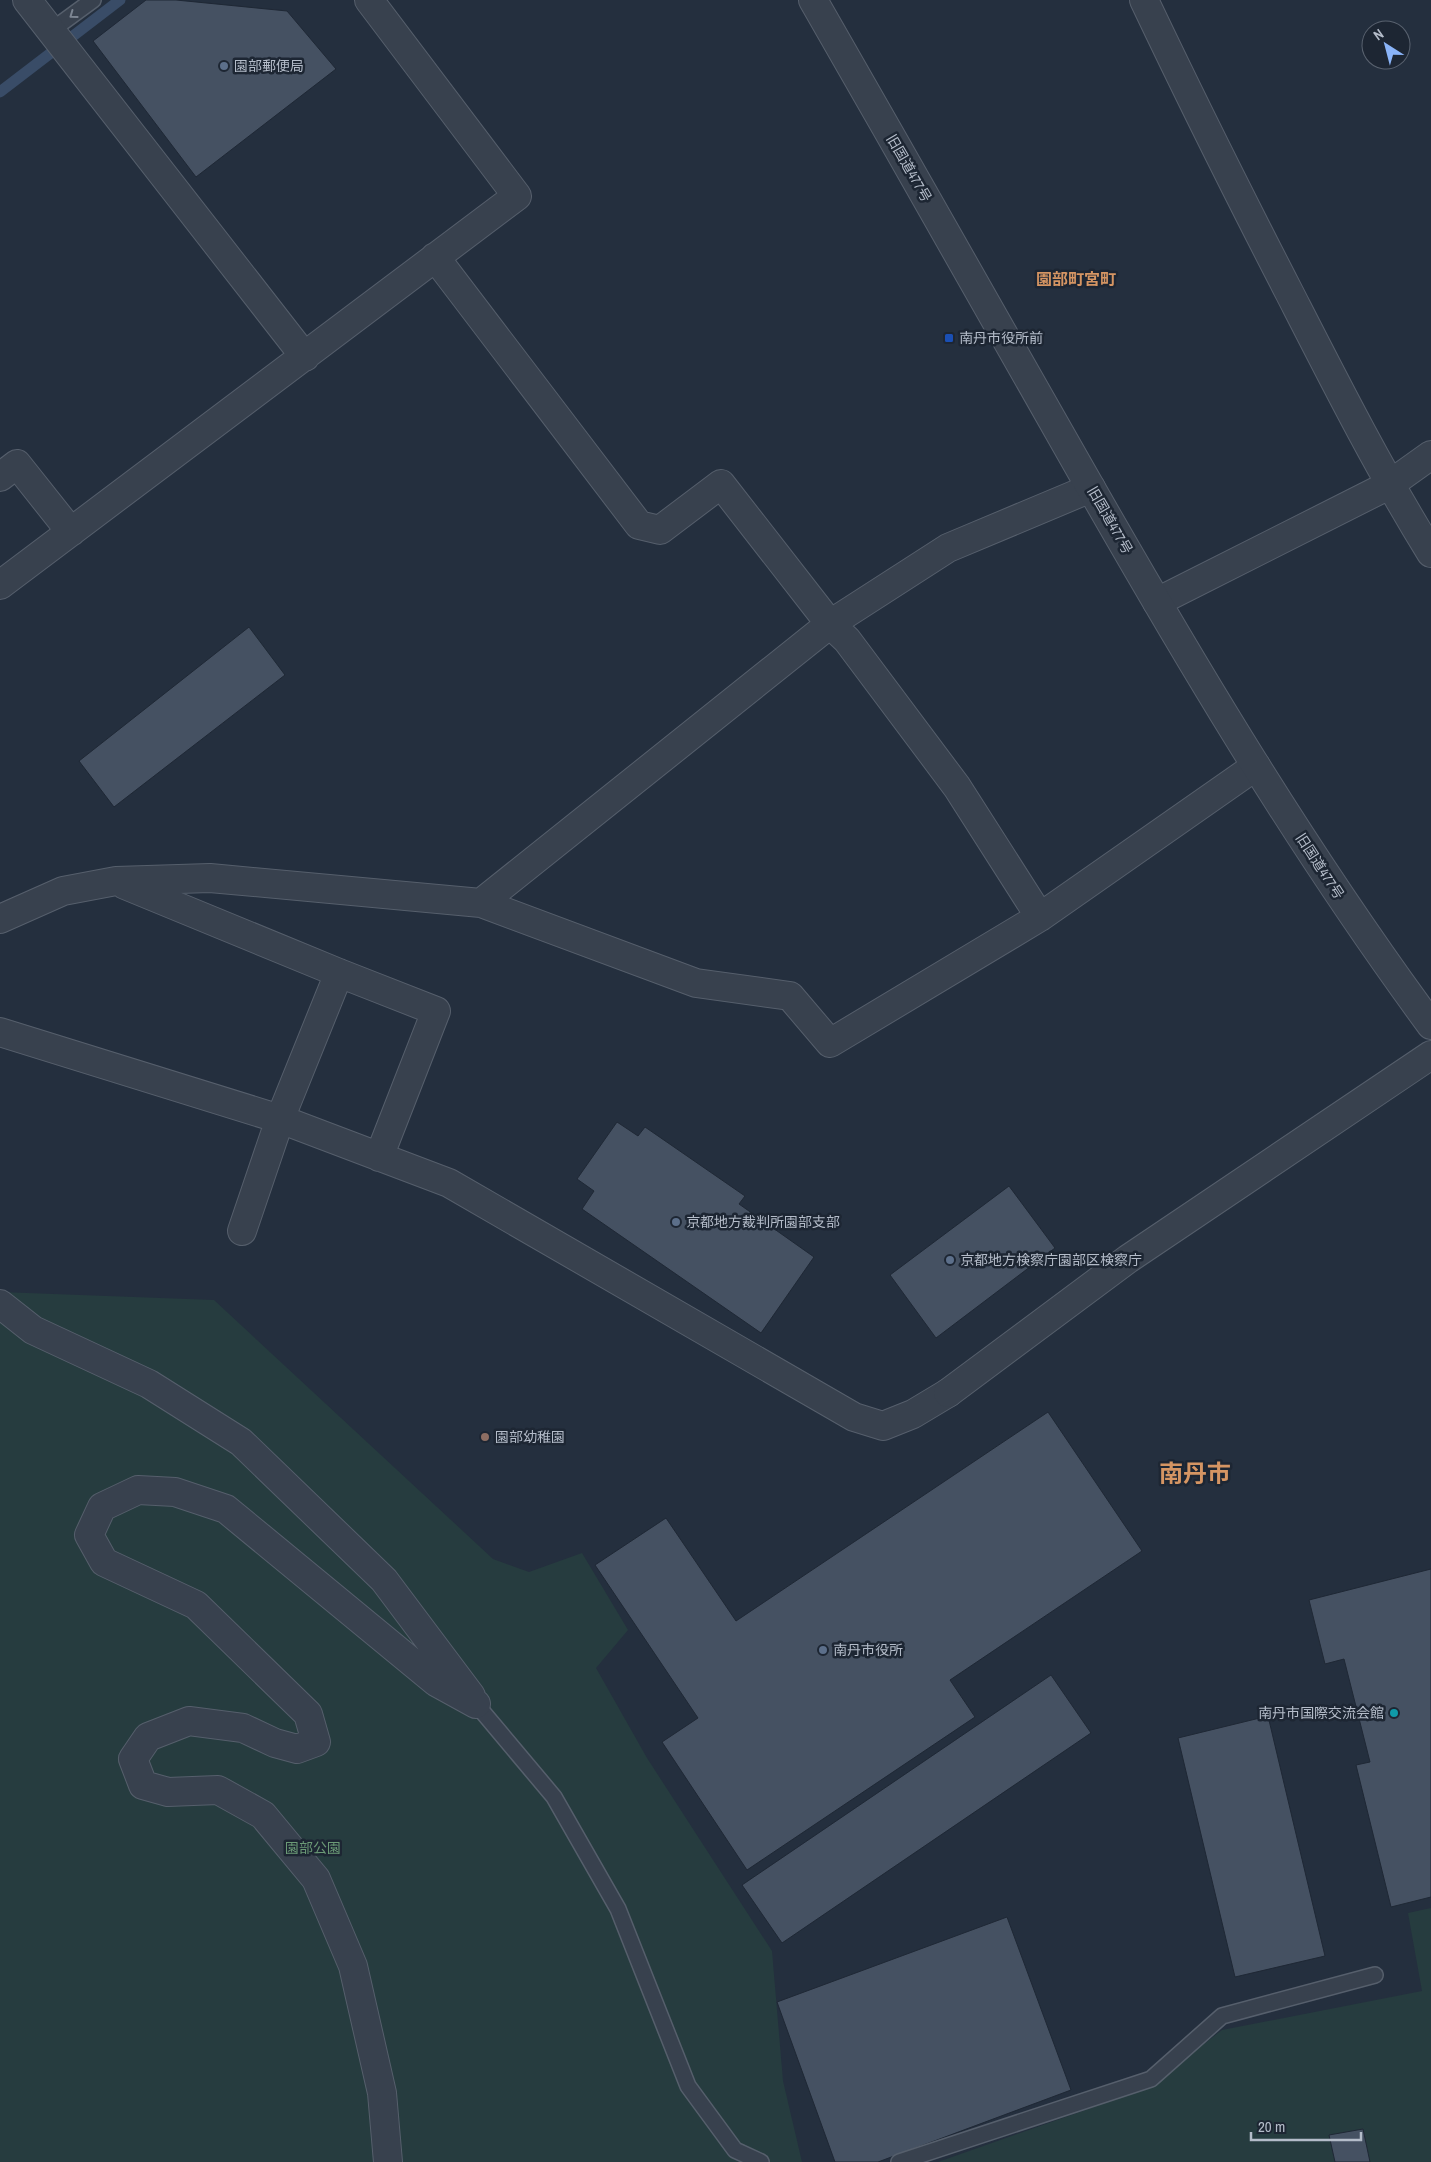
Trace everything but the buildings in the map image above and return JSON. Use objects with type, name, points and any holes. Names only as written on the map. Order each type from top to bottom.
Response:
[{"type":"street","points":[[27,0],[78,63],[305,357]]},
{"type":"street","points":[[0,585],[517,196],[369,0]]},
{"type":"street","name":"旧国道477号","points":[[813,0],[1156,602],[1320,868],[1383,960],[1431,1025]]},
{"type":"street","points":[[1144,0],[1206,131],[1389,485],[1431,553]]},
{"type":"street","points":[[435,257],[639,525],[660,530],[721,484],[830,624],[847,640],[957,787],[1040,917]]},
{"type":"street","points":[[1156,602],[1389,485],[1431,455]]},
{"type":"street","points":[[0,477],[17,464],[71,532]]},
{"type":"street","points":[[481,904],[830,624],[948,548],[1091,488]]},
{"type":"street","points":[[0,919],[63,891],[116,881],[210,878],[481,904],[696,983],[790,996],[830,1043],[1040,917],[1256,766]]},
{"type":"street","points":[[116,881],[339,974],[436,1011],[380,1157]]},
{"type":"street","points":[[242,1231],[280,1119],[339,974]]},
{"type":"street","points":[[0,1032],[280,1119],[449,1183],[854,1417],[883,1426],[912,1414],[948,1393],[1128,1259],[1431,1055]]},
{"type":"street","points":[[0,1304],[33,1330],[149,1384],[241,1442],[384,1580],[476,1704]]},
{"type":"street","points":[[388,2162],[382,2093],[353,1966],[316,1879],[262,1815],[218,1790],[168,1792],[143,1785],[133,1759],[148,1737],[189,1721],[243,1728],[275,1743],[297,1749],[316,1742],[308,1714],[196,1605],[104,1562],[89,1535],[102,1507],[138,1490],[175,1492],[226,1508],[436,1682],[476,1704]]},
{"type":"lane","points":[[52,31],[94,0]]},
{"type":"lane","points":[[476,1704],[554,1796],[618,1909],[688,2086],[735,2150],[761,2162]]},
{"type":"lane","points":[[898,2162],[1151,2079],[1222,2016],[1375,1975]]},
{"type":"green space","name":"園部公園","points":[[0,1292],[214,1300],[493,1559],[529,1572],[582,1553],[628,1630],[596,1668],[647,1758],[772,1951],[783,2081],[802,2162],[0,2162]]},
{"type":"green space","points":[[1431,1908],[1431,2162],[938,2162],[1145,2089],[1222,2030],[1422,1991],[1408,1913]]},
{"type":"waterway","points":[[0,92],[120,0]]},
{"type":"place","name":"園部郵便局","points":[[224,66]]},
{"type":"place","name":"南丹市役所前","points":[[949,338]]},
{"type":"place","name":"京都地方裁判所園部支部","points":[[676,1222]]},
{"type":"place","name":"京都地方検察庁園部区検察庁","points":[[950,1260]]},
{"type":"place","name":"園部幼稚園","points":[[485,1437]]},
{"type":"place","name":"南丹市役所","points":[[823,1650]]},
{"type":"place","name":"南丹市国際交流会館","points":[[1394,1713]]},
{"type":"district","name":"園部町宮町","points":[[1076,279]]},
{"type":"district","name":"南丹市","points":[[1195,1474]]}]
